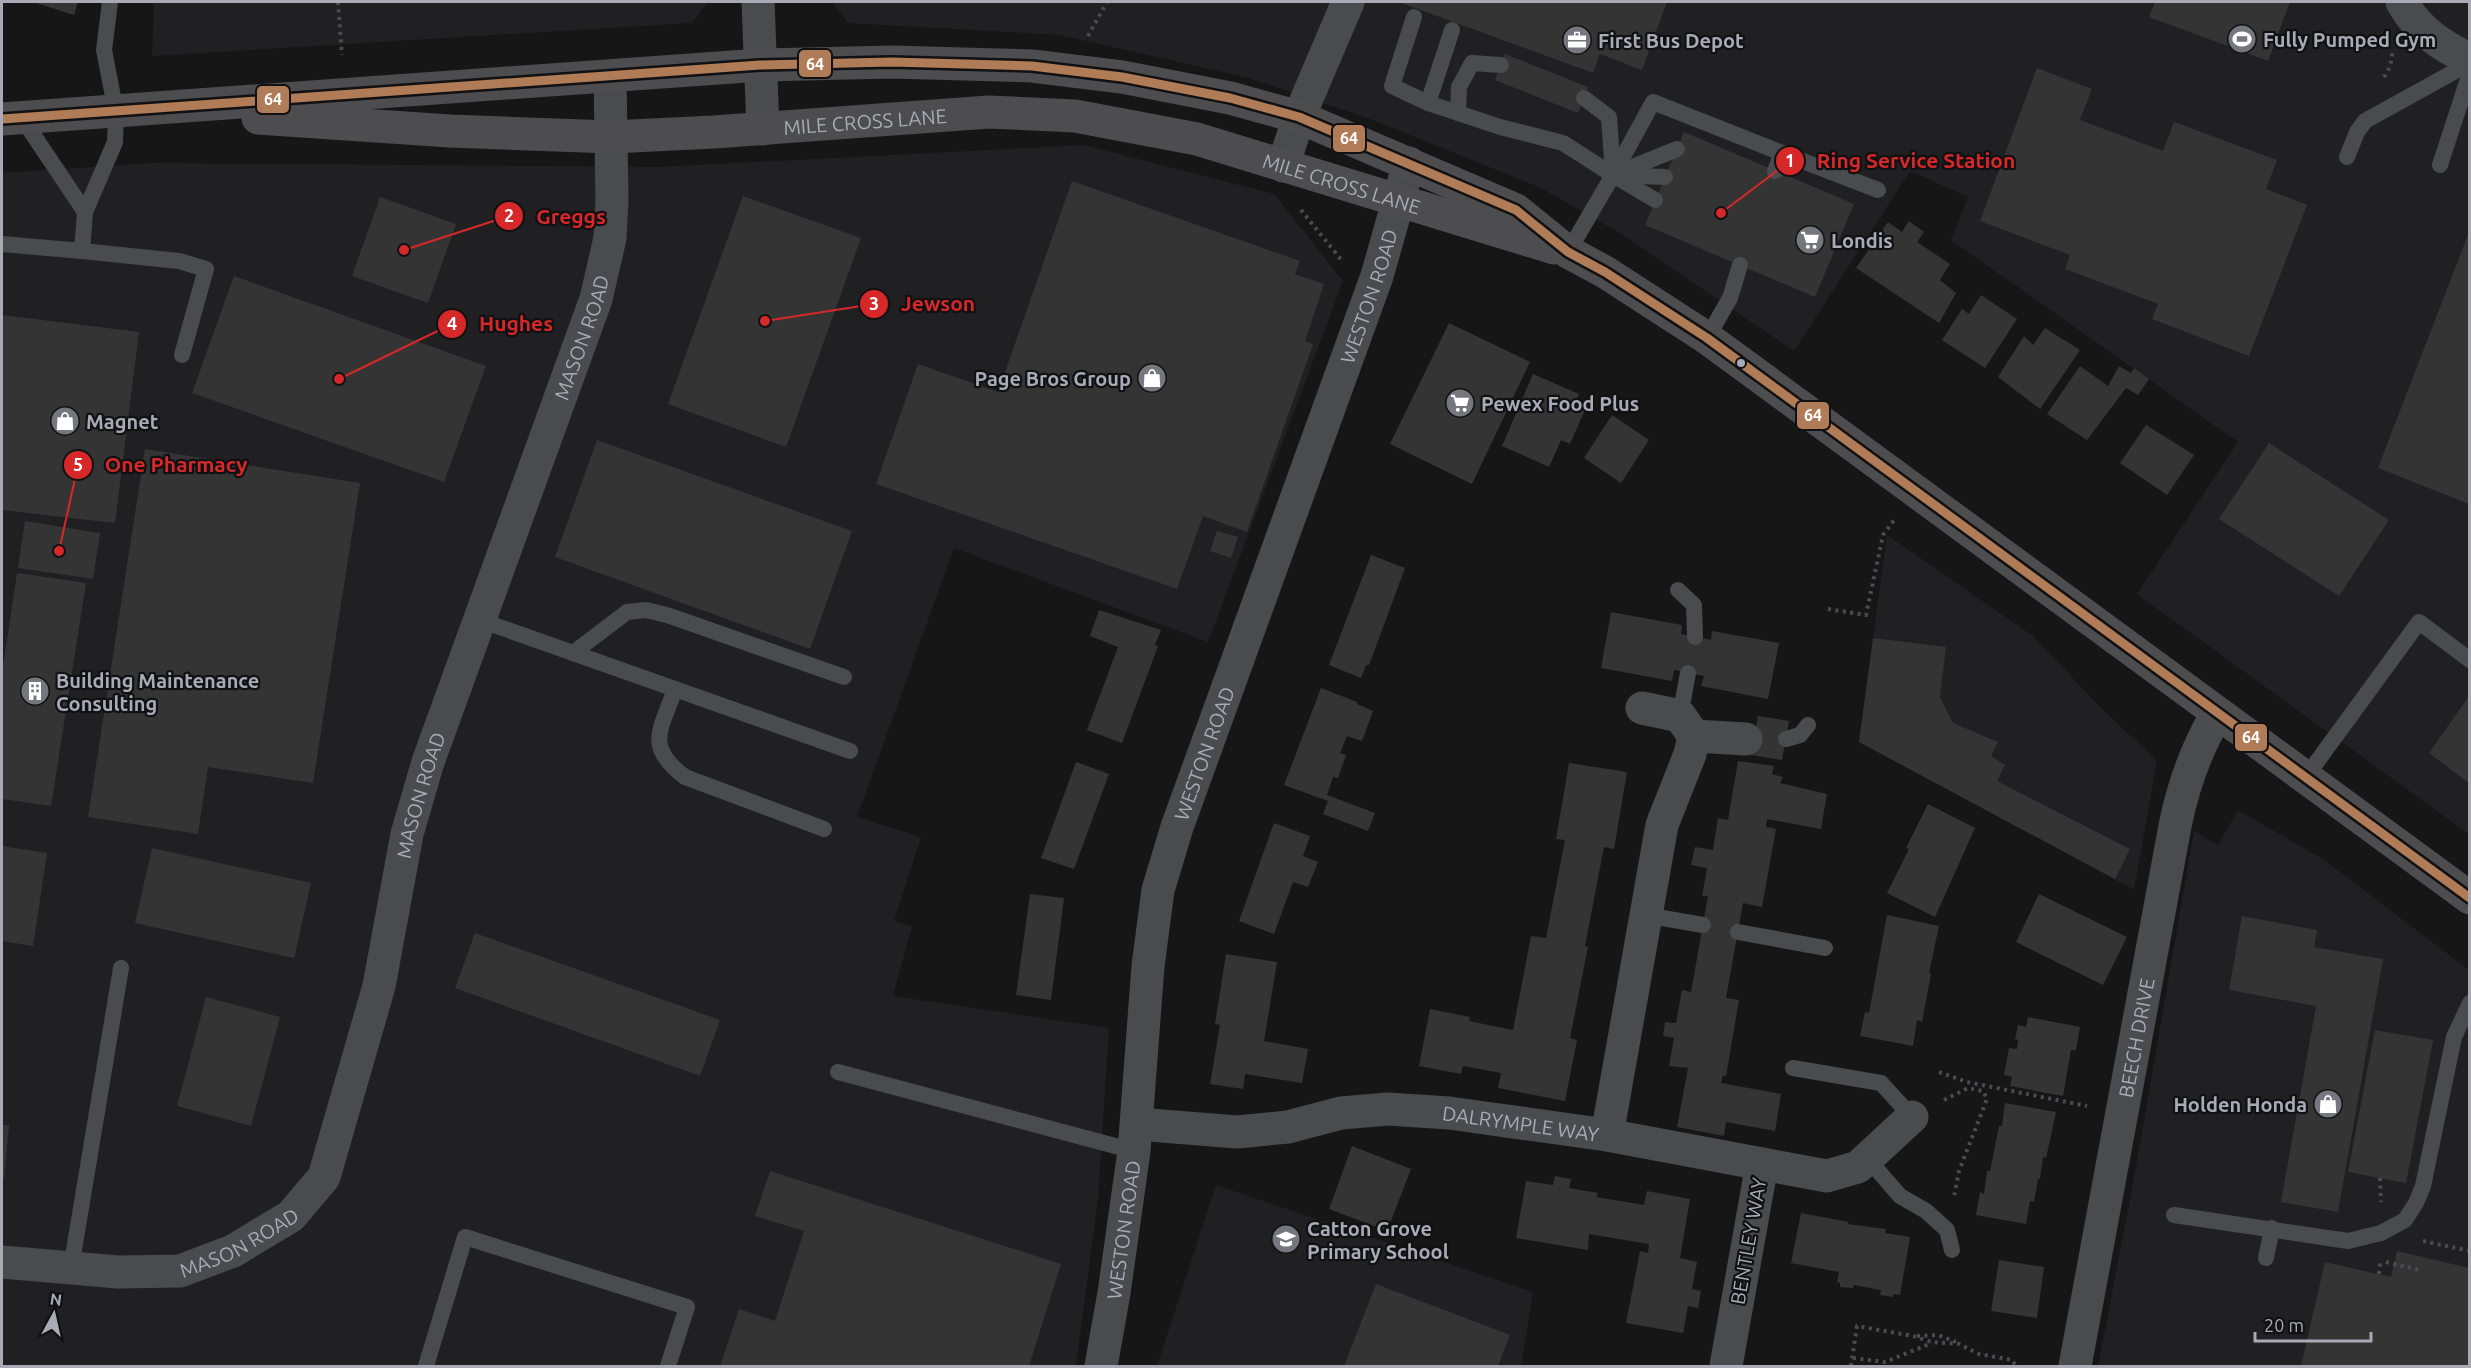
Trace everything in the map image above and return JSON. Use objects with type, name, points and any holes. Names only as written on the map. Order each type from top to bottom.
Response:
[{"type":"highway","name":"MILE CROSS LANE","points":[[12,118],[760,65],[892,62],[1032,66],[1122,77],[1198,92],[1299,117],[1516,210],[1568,252],[1605,272],[1707,338],[2469,898]]},
{"type":"highway","name":"MILE CROSS LANE","points":[[129,111],[450,131],[611,136],[763,129],[989,112],[1075,116],[1197,139],[1568,252]]},
{"type":"street","points":[[758,2],[763,129]]},
{"type":"street","points":[[1283,166],[1299,117],[1348,2]]},
{"type":"street","points":[[2410,14],[2445,47],[2469,62]]},
{"type":"street","name":"MASON ROAD","points":[[2,1262],[118,1272],[180,1271],[233,1251],[291,1216],[324,1177],[379,986],[407,834],[428,762],[596,299],[610,238],[612,201],[610,77]]},
{"type":"street","name":"WESTON ROAD","points":[[1101,1366],[1114,1293],[1136,1137],[1148,966],[1158,890],[1185,805],[1377,276],[1409,163]]},
{"type":"street","points":[[1642,708],[1687,726],[1750,739]]},
{"type":"street","name":"BEECH DRIVE","points":[[2074,1366],[2181,797],[2202,740],[2217,714]]},
{"type":"street","name":"DALRYMPLE WAY","points":[[1136,1137],[1288,1127],[1341,1113],[1388,1109],[1473,1116],[1606,1135],[1662,825],[1690,754],[1687,726]]},
{"type":"street","points":[[1762,1164],[1827,1176],[1858,1167],[1912,1117]]},
{"type":"street","name":"BENTLEY WAY","points":[[1606,1135],[1762,1164],[1726,1366]]},
{"type":"lane","points":[[82,251],[85,212],[129,111],[104,50],[110,2]]},
{"type":"lane","points":[[1414,17],[1392,86],[1428,103],[1500,127],[1563,143],[1655,200]]},
{"type":"lane","points":[[1428,103],[1452,30]]},
{"type":"lane","points":[[2347,157],[2357,132],[2366,121],[2469,62]]},
{"type":"lane","points":[[1458,113],[1459,87],[1472,63],[1501,65]]},
{"type":"lane","points":[[2440,165],[2469,73]]},
{"type":"lane","points":[[1584,98],[1608,117],[1613,175]]},
{"type":"lane","points":[[1568,252],[1653,102],[1878,190]]},
{"type":"lane","points":[[12,118],[85,212]]},
{"type":"lane","points":[[1613,175],[1677,149]]},
{"type":"lane","points":[[1775,171],[1782,153]]},
{"type":"lane","points":[[1613,175],[1665,177]]},
{"type":"lane","points":[[2,244],[179,261],[206,269],[182,355]]},
{"type":"lane","points":[[1707,338],[1730,298],[1740,265]]},
{"type":"lane","points":[[1678,590],[1694,605],[1695,637]]},
{"type":"lane","points":[[573,653],[627,612],[646,610],[667,615],[844,677]]},
{"type":"lane","points":[[480,620],[850,751]]},
{"type":"lane","points":[[2305,778],[2419,622],[2469,660]]},
{"type":"lane","points":[[1687,726],[1688,673]]},
{"type":"lane","points":[[675,689],[658,740],[661,753],[670,765],[685,777],[824,829]]},
{"type":"lane","points":[[1786,739],[1800,735],[1808,725]]},
{"type":"lane","points":[[1645,915],[1703,925]]},
{"type":"lane","points":[[1738,932],[1825,948]]},
{"type":"lane","points":[[71,1268],[121,968]]},
{"type":"lane","points":[[2174,1215],[2348,1241],[2381,1233],[2405,1220],[2416,1203],[2422,1186],[2454,1037],[2469,1003]]},
{"type":"lane","points":[[1793,1068],[1881,1083],[1912,1117]]},
{"type":"lane","points":[[838,1072],[1136,1137]]},
{"type":"lane","points":[[1867,1158],[1900,1196],[1926,1211],[1947,1230],[1952,1250]]},
{"type":"lane","points":[[2266,1258],[2272,1228]]},
{"type":"lane","points":[[426,1366],[465,1237],[687,1307],[668,1366]]},
{"type":"path","points":[[338,2],[342,55]]},
{"type":"path","points":[[1087,39],[1107,2]]},
{"type":"path","points":[[2383,79],[2390,67],[2394,37],[2410,14]]},
{"type":"path","points":[[1283,166],[1279,182],[1349,269],[1377,276]]},
{"type":"path","points":[[1828,609],[1866,615],[1883,535],[1914,492]]},
{"type":"path","points":[[1939,1072],[1967,1082],[2090,1106]]},
{"type":"path","points":[[1912,1117],[1968,1088],[1983,1091],[1987,1099],[1959,1171],[1947,1230]]},
{"type":"path","points":[[2394,1264],[2419,1270]]},
{"type":"path","points":[[1851,1366],[1857,1326],[1913,1336],[1932,1342],[1959,1344]]},
{"type":"path","points":[[1913,1336],[1938,1335],[1979,1354],[2012,1360],[2016,1366]]},
{"type":"path","points":[[1852,1358],[1885,1362],[1932,1342]]},
{"type":"shaded area","points":[[154,2],[708,2],[692,23],[152,56]]},
{"type":"shaded area","points":[[832,2],[2469,2],[2469,834],[2137,594],[2238,442],[1951,240],[1968,197],[1910,171],[1794,351],[1620,233],[1539,187],[1370,119],[1249,78],[1060,35],[848,23]]},
{"type":"shaded area","points":[[1084,145],[1274,194],[1343,281],[1208,642],[954,548],[857,817],[921,837],[894,921],[912,926],[893,996],[1109,1028],[1098,1199],[1076,1366],[2,1366],[2,173],[153,163],[659,167]]},
{"type":"shaded area","points":[[1887,535],[2033,636],[2100,707],[2157,761],[2134,890],[1859,742]]},
{"type":"shaded area","points":[[2238,810],[2324,860],[2469,970],[2469,1366],[2098,1366],[2133,1184],[2194,831],[2218,845]]},
{"type":"shaded area","name":"Catton Grove Primary School","points":[[1216,1185],[1533,1292],[1521,1366],[1157,1366]]},
{"type":"building","points":[[33,2],[78,2],[74,15]]},
{"type":"building","name":"First Bus Depot","points":[[1399,2],[1667,2],[1642,70],[1600,54],[1593,73]]},
{"type":"building","name":"Fully Pumped Gym","points":[[2155,2],[2290,2],[2268,61],[2149,17]]},
{"type":"building","points":[[1505,54],[1588,87],[1578,113],[1495,80]]},
{"type":"building","points":[[2037,68],[2092,89],[2080,120],[2163,151],[2174,122],[2277,160],[2266,189],[2307,205],[2249,356],[2152,319],[2158,304],[2065,269],[2070,255],[1980,221]]},
{"type":"building","points":[[1684,132],[1854,204],[1815,297],[1645,225]]},
{"type":"building","name":"Page Bros Group","points":[[1072,181],[1300,261],[1295,274],[1324,284],[1305,341],[1313,344],[1247,532],[1203,516],[1177,589],[876,484],[918,364],[998,392]]},
{"type":"building","points":[[743,196],[861,238],[786,447],[668,404]]},
{"type":"building","points":[[380,197],[456,224],[428,303],[352,276]]},
{"type":"building","points":[[1909,221],[1924,232],[1917,242],[1950,264],[1940,280],[1956,293],[1939,323],[1856,268],[1888,222],[1902,232]]},
{"type":"building","points":[[2469,232],[2469,504],[2378,468]]},
{"type":"building","points":[[234,276],[486,366],[444,482],[192,393]]},
{"type":"building","points":[[1981,295],[2017,319],[1985,368],[1942,340],[1962,309],[1969,314]]},
{"type":"building","name":"Magnet","points":[[2,315],[139,332],[115,523],[2,510]]},
{"type":"building","name":"Pewex Food Plus","points":[[1449,323],[1530,362],[1472,484],[1390,444]]},
{"type":"building","points":[[2045,328],[2080,350],[2040,409],[1998,377],[2024,336],[2033,345]]},
{"type":"building","points":[[2080,366],[2108,386],[2119,366],[2131,373],[2134,368],[2149,379],[2138,395],[2126,388],[2087,440],[2047,414]]},
{"type":"building","points":[[1533,374],[1579,394],[1577,399],[1588,403],[1570,444],[1561,440],[1549,467],[1502,446]]},
{"type":"building","points":[[1612,415],[1649,440],[1621,483],[1584,458]]},
{"type":"building","points":[[2146,425],[2194,455],[2167,495],[2120,463]]},
{"type":"building","points":[[597,440],[852,531],[810,649],[555,557]]},
{"type":"building","points":[[2269,443],[2389,520],[2339,596],[2219,519]]},
{"type":"building","points":[[145,449],[360,483],[313,783],[208,767],[198,834],[88,817]]},
{"type":"building","points":[[25,521],[100,533],[93,579],[18,568]]},
{"type":"building","points":[[1217,531],[1238,537],[1231,558],[1210,551]]},
{"type":"building","points":[[1371,555],[1405,568],[1369,665],[1366,665],[1361,678],[1329,665]]},
{"type":"building","points":[[17,573],[86,583],[51,806],[2,799],[2,674]]},
{"type":"building","points":[[1099,610],[1161,630],[1155,645],[1158,646],[1122,743],[1087,730],[1118,647],[1090,636]]},
{"type":"building","points":[[1611,612],[1682,625],[1681,634],[1711,640],[1712,631],[1779,643],[1768,699],[1701,686],[1704,676],[1674,670],[1672,681],[1601,668]]},
{"type":"building","points":[[1873,638],[1946,647],[1940,697],[1953,723],[1998,742],[1991,756],[2005,765],[1997,781],[2130,849],[2115,879],[1859,742]]},
{"type":"building","points":[[1321,688],[1373,711],[1362,741],[1347,736],[1340,753],[1346,755],[1338,778],[1333,777],[1327,795],[1375,813],[1368,831],[1323,814],[1328,801],[1284,785]]},
{"type":"building","points":[[2469,696],[2469,783],[2429,753]]},
{"type":"building","points":[[1758,716],[1789,721],[1782,760],[1751,755]]},
{"type":"building","points":[[1738,761],[1774,766],[1772,774],[1783,777],[1780,783],[1827,794],[1821,829],[1767,819],[1766,827],[1776,829],[1762,907],[1743,903],[1726,998],[1739,1000],[1726,1076],[1723,1075],[1721,1083],[1781,1094],[1775,1131],[1726,1122],[1724,1136],[1677,1127],[1688,1068],[1669,1066],[1674,1038],[1663,1036],[1665,1022],[1676,1023],[1682,990],[1691,992],[1708,896],[1702,896],[1707,868],[1691,865],[1695,847],[1713,850],[1718,818],[1728,820]]},
{"type":"building","points":[[1076,762],[1109,774],[1074,869],[1041,858]]},
{"type":"building","points":[[1569,763],[1627,772],[1614,849],[1604,847],[1585,946],[1588,947],[1570,1038],[1577,1040],[1565,1101],[1498,1088],[1501,1073],[1463,1066],[1461,1074],[1419,1066],[1430,1009],[1470,1017],[1469,1021],[1513,1030],[1531,936],[1546,938],[1565,840],[1556,839]]},
{"type":"building","points":[[1928,804],[1975,828],[1935,917],[1887,893]]},
{"type":"building","points":[[1274,823],[1310,836],[1303,856],[1318,862],[1308,887],[1293,882],[1274,934],[1239,921]]},
{"type":"building","points":[[2,846],[47,853],[33,946],[2,941]]},
{"type":"building","points":[[152,848],[311,883],[294,958],[135,923]]},
{"type":"building","points":[[1030,894],[1064,898],[1051,1000],[1016,995]]},
{"type":"building","points":[[2039,894],[2127,937],[2103,985],[2016,942]]},
{"type":"building","points":[[1887,915],[1939,926],[1922,1022],[1917,1020],[1913,1046],[1860,1036],[1865,1012],[1869,1013]]},
{"type":"building","name":"Holden Honda","points":[[2242,916],[2317,930],[2314,947],[2383,959],[2338,1212],[2281,1202],[2316,1006],[2229,990]]},
{"type":"building","points":[[475,933],[720,1020],[700,1076],[455,988]]},
{"type":"building","points":[[1226,954],[1277,962],[1264,1041],[1308,1049],[1302,1083],[1245,1074],[1243,1089],[1210,1084],[1220,1025],[1215,1024]]},
{"type":"building","points":[[206,997],[280,1017],[251,1126],[177,1106]]},
{"type":"building","points":[[2028,1017],[2080,1027],[2076,1050],[2071,1050],[2063,1096],[2010,1086],[2012,1077],[2004,1075],[2009,1048],[2017,1049],[2018,1040],[2015,1039],[2018,1025],[2026,1027]]},
{"type":"building","points":[[2375,1030],[2433,1040],[2406,1183],[2348,1172]]},
{"type":"building","points":[[2005,1103],[2056,1112],[2046,1158],[2043,1157],[2040,1179],[2038,1179],[2034,1202],[2030,1201],[2026,1224],[1976,1215],[1980,1192],[1984,1194],[1987,1171],[1990,1171],[1999,1126],[2002,1126]]},
{"type":"building","points":[[2,1125],[9,1125],[4,1180],[2,1180]]},
{"type":"building","points":[[1352,1146],[1411,1169],[1387,1231],[1329,1209]]},
{"type":"building","points":[[770,1171],[1061,1264],[1029,1366],[720,1366],[739,1309],[775,1321],[804,1231],[755,1216]]},
{"type":"building","points":[[1555,1176],[1571,1179],[1569,1188],[1598,1193],[1596,1197],[1644,1205],[1647,1191],[1690,1199],[1680,1258],[1697,1262],[1692,1289],[1701,1291],[1698,1308],[1688,1306],[1683,1333],[1626,1323],[1640,1251],[1648,1253],[1649,1244],[1589,1234],[1588,1250],[1516,1238],[1526,1181],[1553,1185]]},
{"type":"building","points":[[1801,1213],[1849,1222],[1847,1224],[1886,1229],[1885,1233],[1910,1237],[1900,1295],[1893,1294],[1893,1297],[1880,1295],[1881,1290],[1854,1285],[1853,1288],[1840,1287],[1840,1283],[1837,1282],[1839,1272],[1791,1263]]},
{"type":"building","points":[[2397,1251],[2469,1268],[2469,1366],[2301,1366],[2325,1262],[2391,1277]]},
{"type":"building","points":[[1999,1260],[2044,1267],[2037,1318],[1991,1311]]},
{"type":"building","points":[[1376,1284],[1510,1335],[1498,1366],[1344,1366]]},
{"type":"transit line","name":"64","points":[[2,119],[760,65],[892,62],[1032,66],[1122,77],[1230,98],[1299,117],[1516,210],[1568,252],[1605,272],[1707,338],[2470,898]]},
{"type":"place","name":"Fully Pumped Gym","points":[[2242,39]]},
{"type":"place","name":"First Bus Depot","points":[[1577,40]]},
{"type":"place","name":"Ring Service Station","points":[[1721,213]]},
{"type":"place","name":"Londis","points":[[1810,240]]},
{"type":"place","name":"Greggs","points":[[404,250]]},
{"type":"place","name":"Jewson","points":[[765,321]]},
{"type":"place","name":"Page Bros Group","points":[[1152,378]]},
{"type":"place","name":"Hughes","points":[[339,379]]},
{"type":"place","name":"Pewex Food Plus","points":[[1460,403]]},
{"type":"place","name":"Magnet","points":[[65,421]]},
{"type":"place","name":"One Pharmacy","points":[[59,551]]},
{"type":"place","name":"Building Maintenance Consulting","points":[[35,691]]},
{"type":"place","name":"Holden Honda","points":[[2328,1104]]},
{"type":"place","name":"Catton Grove Primary School","points":[[1286,1239]]}]
